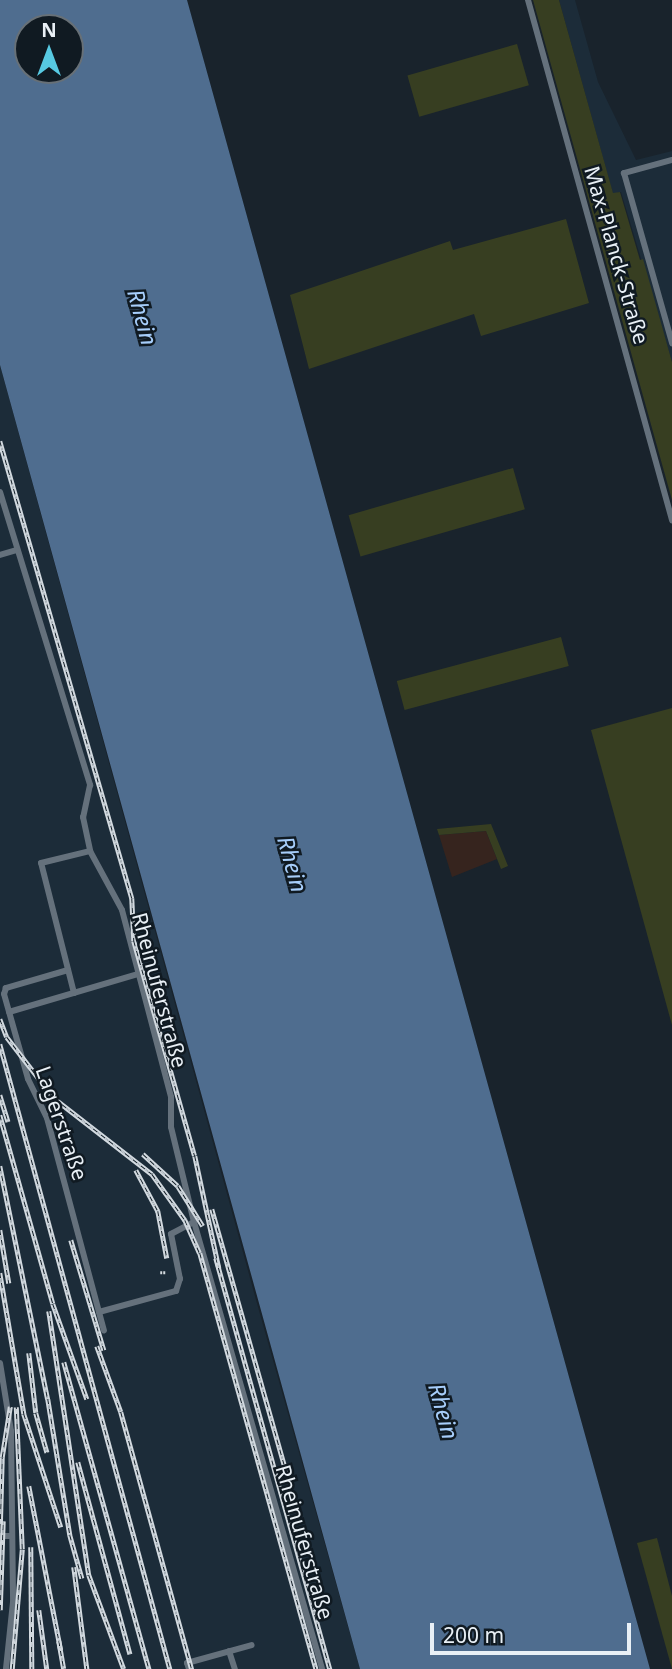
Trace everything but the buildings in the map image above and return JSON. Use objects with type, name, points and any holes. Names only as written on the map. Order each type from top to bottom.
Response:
[{"type":"street","name":"Max-Planck-Straße","points":[[528,0],[672,520]]},
{"type":"street","points":[[672,160],[624,173],[672,343]]},
{"type":"street","name":"Rheinuferstraße","points":[[0,492],[16,550],[35,597],[90,785],[83,817],[90,851],[122,910],[171,1097],[170,1127],[194,1222],[323,1669]]},
{"type":"street","points":[[0,555],[16,550]]},
{"type":"street","points":[[74,993],[40,863],[90,851]]},
{"type":"street","points":[[68,970],[6,988],[9,1012],[138,975]]},
{"type":"street","name":"Lagerstraße","points":[[9,1012],[28,1079],[47,1118],[104,1331]]},
{"type":"street","points":[[99,1312],[176,1291],[180,1279],[171,1234],[194,1222]]},
{"type":"street","points":[[0,1363],[11,1431],[12,1536],[10,1631],[6,1669]]},
{"type":"street","points":[[0,1536],[12,1536]]},
{"type":"street","points":[[0,1630],[10,1631]]},
{"type":"street","points":[[189,1669],[187,1664],[252,1645]]},
{"type":"street","points":[[229,1651],[235,1669]]},
{"type":"shaded area","points":[[559,0],[575,0],[598,82],[636,160],[672,151],[672,362],[621,192],[613,194]]},
{"type":"shaded area","points":[[0,365],[256,1300],[360,1669],[0,1669]]},
{"type":"shaded area","points":[[486,831],[497,859],[452,877],[439,835]]},
{"type":"green space","points":[[533,0],[559,0],[613,193],[620,192],[640,260],[643,259],[672,362],[672,500]]},
{"type":"green space","points":[[517,44],[529,85],[419,117],[407,75]]},
{"type":"green space","points":[[566,219],[589,303],[481,336],[474,314],[309,369],[290,295],[450,241],[453,250]]},
{"type":"green space","points":[[513,468],[525,509],[360,556],[349,515]]},
{"type":"green space","points":[[561,637],[569,666],[405,710],[397,681]]},
{"type":"green space","points":[[672,708],[672,1025],[591,730]]},
{"type":"green space","points":[[491,824],[508,866],[501,869],[486,831],[439,835],[437,829]]},
{"type":"green space","points":[[657,1538],[672,1596],[672,1669],[637,1543]]},
{"type":"water","name":"Rhein","points":[[0,0],[187,0],[650,1669],[360,1669],[0,365]]},
{"type":"railway","points":[[0,441],[132,898],[134,941],[195,1156],[219,1268]]},
{"type":"railway","points":[[0,1019],[7,1037],[54,1098],[152,1174],[185,1220],[200,1253],[316,1669]]},
{"type":"railway","points":[[0,1044],[170,1669]]},
{"type":"railway","points":[[0,1095],[8,1122]]},
{"type":"railway","points":[[0,1115],[53,1304],[87,1399]]},
{"type":"railway","points":[[143,1154],[178,1186],[203,1226]]},
{"type":"railway","points":[[0,1166],[48,1399],[70,1535],[82,1578]]},
{"type":"railway","points":[[136,1170],[158,1211],[167,1258]]},
{"type":"railway","points":[[212,1209],[289,1482]]},
{"type":"railway","points":[[0,1230],[9,1283]]},
{"type":"railway","points":[[71,1240],[104,1350]]},
{"type":"railway","points":[[216,1258],[330,1669]]},
{"type":"railway","points":[[0,1273],[24,1414],[61,1527]]},
{"type":"railway","points":[[49,1311],[89,1575],[124,1669]]},
{"type":"railway","points":[[97,1346],[121,1412],[192,1669]]},
{"type":"railway","points":[[29,1353],[36,1413],[47,1452]]},
{"type":"railway","points":[[64,1362],[149,1669]]},
{"type":"railway","points":[[0,1529],[2,1457],[10,1407]]},
{"type":"railway","points":[[12,1669],[22,1549],[16,1407]]},
{"type":"railway","points":[[78,1462],[130,1654]]},
{"type":"railway","points":[[29,1486],[61,1650]]},
{"type":"railway","points":[[0,1610],[3,1521]]},
{"type":"railway","points":[[31,1547],[32,1669]]},
{"type":"railway","points":[[74,1567],[87,1669]]},
{"type":"railway","points":[[39,1610],[47,1669]]},
{"type":"railway","points":[[59,1641],[64,1669]]}]
